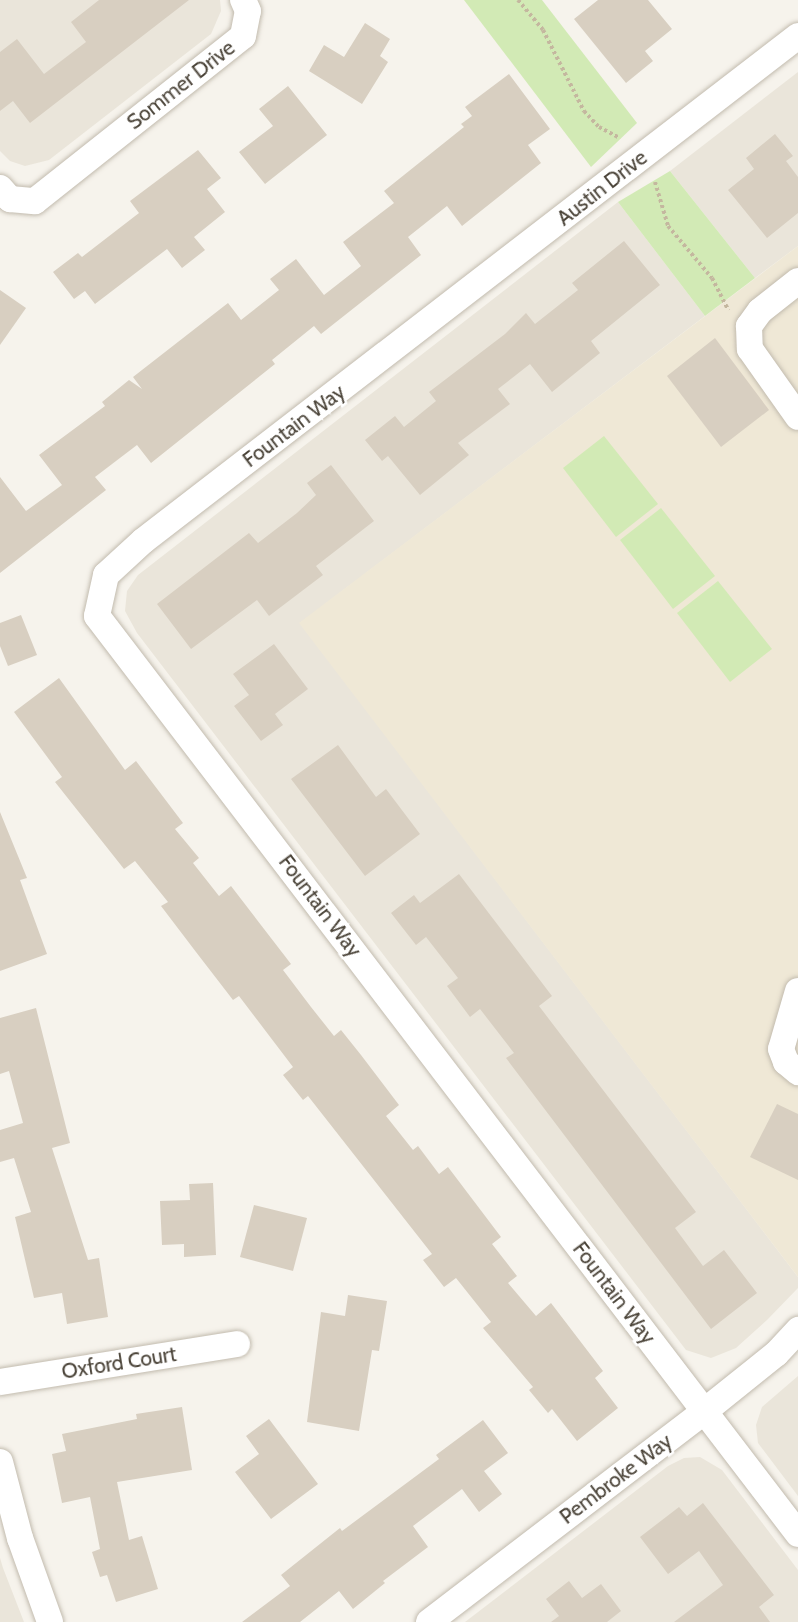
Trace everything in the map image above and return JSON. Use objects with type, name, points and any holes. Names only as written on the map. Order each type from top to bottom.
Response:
[{"type":"street","name":"Sommer Drive","points":[[0,188],[10,199],[35,201],[243,36],[248,11],[243,0]]},
{"type":"street","name":"Austin Drive","points":[[406,340],[798,36]]},
{"type":"street","points":[[798,281],[760,311],[749,326],[750,349],[798,417]]},
{"type":"street","name":"Fountain Way","points":[[406,340],[143,541],[106,575],[97,616],[706,1410],[798,1534]]},
{"type":"street","points":[[798,991],[781,1049],[786,1062],[798,1072]]},
{"type":"street","name":"Pembroke Way","points":[[429,1622],[706,1410],[776,1354],[798,1330]]},
{"type":"street","name":"Oxford Court","points":[[0,1382],[237,1344]]},
{"type":"street","points":[[0,1462],[20,1538],[50,1622]]},
{"type":"path","points":[[518,0],[543,30],[584,111],[599,128],[620,138]]},
{"type":"path","points":[[655,182],[661,213],[668,226],[712,278],[728,310]]},
{"type":"shaded area","points":[[0,0],[220,0],[221,11],[211,34],[49,160],[25,166],[10,161],[0,151]]},
{"type":"shaded area","points":[[798,72],[798,246],[755,278],[670,171]]},
{"type":"shaded area","points":[[618,202],[705,316],[300,623],[798,1277],[798,1288],[767,1320],[736,1348],[711,1358],[686,1350],[137,633],[125,611],[127,591],[138,575]]},
{"type":"shaded area","points":[[798,246],[798,1277],[299,623]]},
{"type":"shaded area","points":[[798,1376],[798,1496],[758,1443],[756,1425],[762,1407]]},
{"type":"shaded area","points":[[700,1457],[722,1470],[798,1570],[798,1622],[465,1622],[668,1466],[684,1458]]},
{"type":"shaded area","points":[[0,1558],[3,1568],[24,1622],[0,1622]]},
{"type":"green space","points":[[464,0],[542,0],[637,123],[591,167]]},
{"type":"green space","points":[[670,171],[755,278],[705,316],[618,202]]},
{"type":"green space","points":[[604,436],[658,504],[616,537],[563,468]]},
{"type":"green space","points":[[661,508],[715,576],[673,609],[620,540]]},
{"type":"green space","points":[[718,581],[772,649],[730,682],[677,613]]},
{"type":"building","points":[[99,0],[189,0],[30,123],[13,101],[0,111],[0,52],[17,39],[44,74],[86,42],[71,22]]},
{"type":"building","points":[[598,0],[648,0],[672,29],[645,51],[653,61],[626,83],[574,19]]},
{"type":"building","points":[[365,23],[390,39],[380,56],[388,62],[362,104],[309,71],[324,45],[344,57]]},
{"type":"building","points":[[509,74],[550,129],[528,145],[541,163],[462,226],[447,206],[408,237],[421,255],[321,334],[314,326],[272,360],[275,364],[151,463],[137,445],[95,477],[106,490],[0,573],[0,477],[26,511],[62,485],[39,455],[105,406],[102,402],[129,380],[142,389],[133,377],[228,303],[241,320],[279,290],[270,279],[296,259],[324,295],[361,266],[343,242],[394,203],[384,191],[464,127],[461,124],[472,116],[465,107]]},
{"type":"building","points":[[288,86],[327,135],[265,184],[239,152],[273,126],[259,109]]},
{"type":"building","points":[[775,134],[793,156],[786,161],[798,177],[798,213],[767,238],[728,190],[754,169],[746,158]]},
{"type":"building","points":[[198,150],[221,178],[207,189],[225,212],[194,237],[205,250],[182,268],[167,249],[95,304],[85,291],[74,299],[53,272],[78,253],[82,257],[139,213],[130,201]]},
{"type":"building","points":[[624,241],[660,285],[591,341],[600,353],[552,392],[530,364],[498,389],[510,404],[458,443],[469,455],[420,495],[388,456],[382,461],[365,440],[395,416],[404,427],[436,401],[429,392],[505,334],[526,313],[535,324],[578,290],[572,283]]},
{"type":"building","points":[[0,290],[26,308],[0,345]]},
{"type":"building","points":[[715,338],[769,410],[721,447],[667,376]]},
{"type":"building","points":[[331,465],[374,521],[316,566],[323,575],[269,616],[257,600],[191,649],[157,604],[249,533],[258,543],[297,513],[316,495],[307,483]]},
{"type":"building","points":[[21,615],[37,655],[8,666],[0,646],[0,623]]},
{"type":"building","points":[[274,644],[308,689],[275,714],[283,725],[261,741],[234,706],[249,695],[233,674]]},
{"type":"building","points":[[59,678],[125,770],[136,761],[183,823],[175,829],[199,858],[193,863],[219,896],[231,886],[291,964],[283,970],[311,1007],[334,1036],[341,1030],[399,1105],[386,1116],[413,1150],[418,1146],[439,1174],[448,1167],[501,1237],[492,1244],[517,1276],[508,1283],[536,1316],[551,1303],[603,1371],[595,1378],[618,1408],[577,1441],[552,1409],[548,1413],[529,1390],[533,1387],[483,1328],[491,1322],[456,1278],[444,1287],[423,1260],[432,1254],[308,1096],[303,1100],[283,1075],[293,1067],[239,996],[233,1000],[161,906],[168,902],[135,861],[124,869],[55,782],[62,777],[14,712]]},
{"type":"building","points":[[338,745],[376,797],[386,789],[420,834],[365,876],[291,779]]},
{"type":"building","points":[[0,812],[27,878],[20,880],[47,954],[0,971]]},
{"type":"building","points":[[459,874],[552,996],[539,1006],[696,1212],[675,1228],[703,1266],[724,1250],[757,1293],[711,1329],[506,1058],[514,1053],[480,1009],[470,1017],[447,986],[458,978],[426,937],[416,945],[391,913],[414,895],[420,903]]},
{"type":"building","points":[[36,1008],[70,1143],[52,1148],[88,1260],[99,1258],[108,1317],[67,1324],[62,1293],[34,1298],[15,1217],[31,1212],[14,1158],[0,1162],[0,1130],[23,1123],[9,1071],[0,1074],[0,1018]]},
{"type":"building","points":[[777,1104],[798,1114],[798,1180],[750,1157]]},
{"type":"building","points":[[213,1183],[216,1255],[184,1257],[184,1244],[162,1245],[160,1201],[190,1200],[189,1184]]},
{"type":"building","points":[[254,1205],[307,1218],[293,1271],[240,1257]]},
{"type":"building","points":[[348,1295],[387,1301],[379,1351],[372,1350],[359,1431],[307,1422],[321,1312],[345,1316]]},
{"type":"building","points":[[182,1407],[192,1470],[117,1482],[129,1540],[142,1536],[158,1589],[116,1602],[107,1575],[100,1577],[92,1552],[100,1549],[90,1497],[62,1503],[52,1454],[66,1451],[62,1434],[137,1419],[136,1414]]},
{"type":"building","points":[[269,1419],[318,1484],[271,1519],[235,1472],[259,1454],[246,1436]]},
{"type":"building","points":[[483,1420],[508,1453],[484,1471],[502,1494],[479,1512],[462,1489],[413,1526],[428,1547],[383,1581],[385,1583],[353,1609],[339,1591],[300,1622],[242,1622],[290,1586],[281,1575],[340,1528],[342,1531],[439,1459],[436,1455]]},
{"type":"building","points":[[703,1503],[774,1595],[759,1607],[770,1622],[674,1622],[723,1585],[699,1551],[668,1574],[640,1537],[679,1507],[687,1516]]},
{"type":"building","points":[[569,1581],[582,1598],[601,1584],[621,1611],[607,1622],[551,1622],[559,1616],[546,1599]]}]
